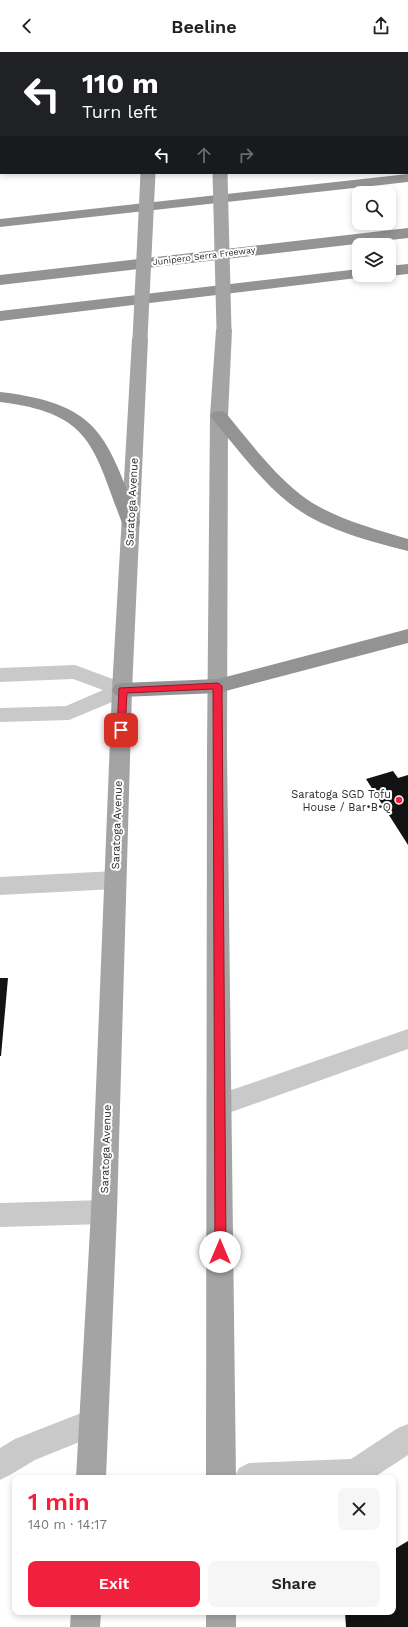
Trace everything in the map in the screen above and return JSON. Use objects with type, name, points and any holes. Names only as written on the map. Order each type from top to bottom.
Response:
[{"type":"highway","points":[[0,223],[408,178]]},
{"type":"highway","name":"Junipero Serra Freeway","points":[[0,280],[408,233]]},
{"type":"highway","points":[[396,270],[408,269]]},
{"type":"highway","points":[[0,316],[352,275]]},
{"type":"highway","points":[[0,397],[40,404],[62,412],[74,419],[91,433],[106,459],[131,523]]},
{"type":"highway","points":[[219,416],[268,474],[296,500],[326,517],[362,532],[408,545]]},
{"type":"highway","points":[[122,690],[218,686],[408,636]]},
{"type":"main road","name":"Saratoga Avenue","points":[[91,1475],[104,1212],[122,690],[148,174]]},
{"type":"main road","points":[[220,174],[224,330],[219,416],[218,686],[221,1475]]},
{"type":"main road","points":[[85,1627],[86,1615]]},
{"type":"main road","points":[[221,1615],[221,1627]]},
{"type":"lane","points":[[0,675],[75,672],[122,690]]},
{"type":"lane","points":[[0,715],[69,713],[122,690]]},
{"type":"lane","points":[[0,886],[115,880]]},
{"type":"lane","points":[[220,1105],[408,1039]]},
{"type":"lane","points":[[0,1215],[104,1212]]},
{"type":"lane","points":[[0,1466],[25,1449],[94,1422]]},
{"type":"lane","points":[[277,1475],[355,1473],[408,1438]]},
{"type":"building","points":[[393,771],[398,778],[408,775],[408,845],[366,779]]},
{"type":"building","points":[[0,978],[8,978],[1,1056],[0,1056]]},
{"type":"building","points":[[408,1541],[408,1627],[346,1627],[345,1615],[396,1615],[396,1548]]},
{"type":"place","name":"Saratoga SGD Tofu House / Bar•B•Q","points":[[399,800]]},
{"type":"route","points":[[121,730],[122,690],[218,686],[217,750],[220,1252]]}]
